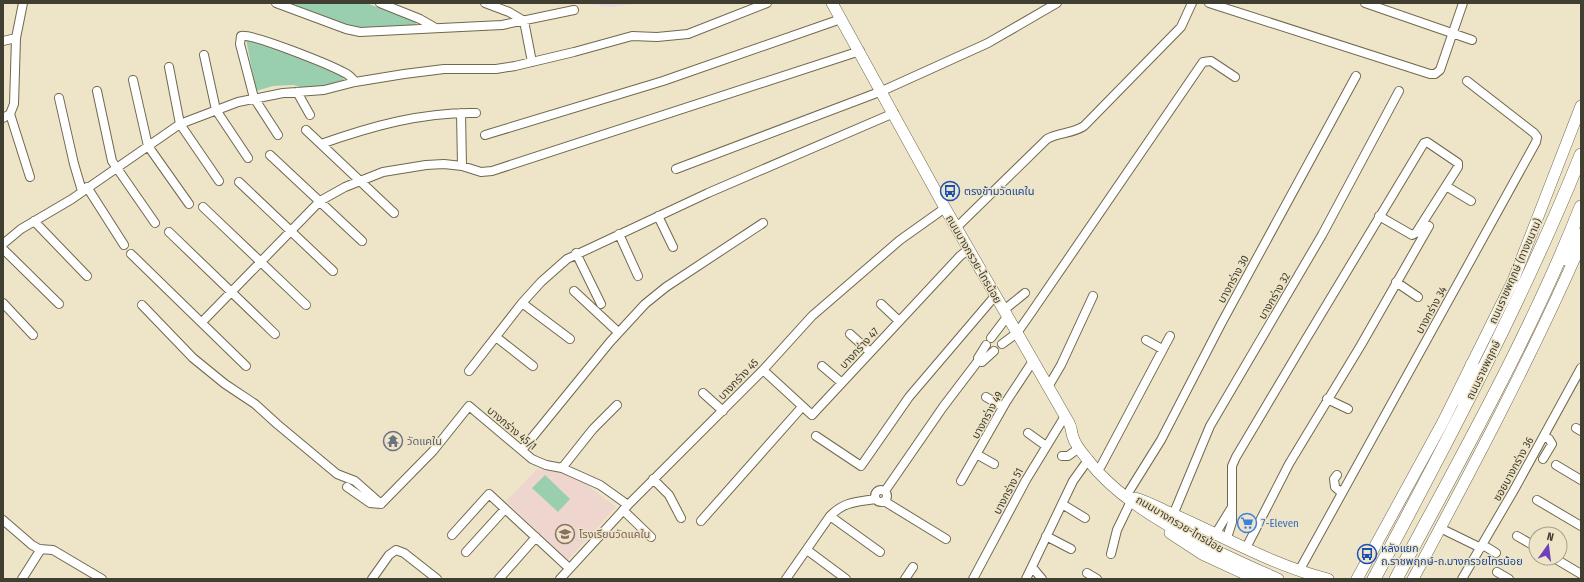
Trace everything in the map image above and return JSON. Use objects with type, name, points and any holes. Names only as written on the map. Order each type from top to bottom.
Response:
[{"type":"main road","name":"ถนนบางกรวย-ไทรน้อย","points":[[832,3],[860,50],[945,208],[1065,416],[1073,429],[1079,433],[1101,466],[1133,499]]},
{"type":"main road","name":"ถนนราชพฤกษ์ (ทางขนาน)","points":[[1360,575],[1472,365],[1513,281],[1581,106]]},
{"type":"main road","name":"ถนนราชพฤกษ์","points":[[1374,579],[1454,431],[1525,283],[1561,204],[1581,155]]},
{"type":"main road","name":"ถนนราชพฤกษ์","points":[[1396,579],[1503,378],[1545,292],[1581,207]]},
{"type":"main road","points":[[1545,292],[1581,235]]},
{"type":"main road","points":[[1413,579],[1515,385],[1557,298],[1581,243]]},
{"type":"main road","points":[[1454,431],[1472,365]]},
{"type":"main road","name":"ถนนบางกรวย-ไทรน้อย","points":[[1073,429],[1073,437],[1079,448],[1088,460],[1118,491],[1220,553],[1278,579]]},
{"type":"main road","points":[[1133,499],[1216,533],[1299,571],[1328,579]]},
{"type":"main road","points":[[1133,499],[1144,513],[1162,528],[1202,554],[1256,579]]},
{"type":"main road","name":"ถนนบางกรวย-ไทรน้อย","points":[[1180,529],[1222,550],[1289,579]]},
{"type":"main road","points":[[1350,579],[1360,575]]},
{"type":"street","points":[[23,3],[16,38],[14,104],[7,116],[30,177]]},
{"type":"street","points":[[276,3],[352,31],[489,26],[524,21],[574,10]]},
{"type":"street","points":[[380,3],[420,19],[434,27]]},
{"type":"street","points":[[485,3],[509,12],[524,21],[532,62]]},
{"type":"street","points":[[3,244],[34,221],[117,168],[180,124],[216,110],[254,98],[324,90],[356,82],[444,69],[496,68],[532,62],[623,37],[688,34],[767,3]]},
{"type":"street","points":[[676,169],[882,91],[988,43],[1057,3]]},
{"type":"street","points":[[957,227],[1047,140],[1058,133],[1072,132],[1084,126],[1181,27],[1192,3]]},
{"type":"street","points":[[1209,3],[1430,74],[1435,74],[1440,70],[1463,3]]},
{"type":"street","points":[[1365,3],[1472,40]]},
{"type":"street","points":[[485,135],[663,81],[841,19]]},
{"type":"street","points":[[278,135],[254,98],[240,44],[241,36],[244,35],[268,42],[342,71],[356,82]]},
{"type":"street","points":[[3,41],[16,38]]},
{"type":"street","points":[[202,322],[320,201],[359,180],[409,167],[444,164],[462,166],[481,172],[492,171],[860,50]]},
{"type":"street","points":[[204,55],[216,110],[248,158]]},
{"type":"street","points":[[1002,344],[1017,333],[1203,62],[1211,61],[1235,78]]},
{"type":"street","points":[[169,67],[180,124],[219,181]]},
{"type":"street","name":"บางกร่าง 30","points":[[1111,554],[1117,530],[1161,440],[1221,324],[1356,76]]},
{"type":"street","points":[[133,80],[148,146],[189,204]]},
{"type":"street","name":"บางกร่าง 34","points":[[1299,571],[1536,142],[1534,133],[1467,82]]},
{"type":"street","points":[[97,91],[109,154],[155,223]]},
{"type":"street","name":"บางกร่าง 32","points":[[1174,515],[1210,426],[1322,235],[1399,91]]},
{"type":"street","points":[[297,92],[310,115]]},
{"type":"street","points":[[59,98],[74,164],[85,189],[124,245]]},
{"type":"street","points":[[460,113],[462,166]]},
{"type":"street","points":[[321,144],[386,123],[419,116],[476,113]]},
{"type":"street","points":[[469,371],[522,303],[557,266],[576,254],[792,156],[894,113]]},
{"type":"street","points":[[306,130],[394,213]]},
{"type":"street","points":[[1226,538],[1232,522],[1232,466],[1236,457],[1380,216],[1424,143],[1427,142],[1458,162],[1458,167],[1416,233],[1412,235],[1380,216]]},
{"type":"street","points":[[270,155],[362,241]]},
{"type":"street","points":[[239,182],[333,271]]},
{"type":"street","points":[[1446,186],[1471,200]]},
{"type":"street","points":[[203,206],[306,305]]},
{"type":"street","name":"บางกร่าง 45","points":[[560,579],[625,508],[763,370],[812,316],[835,294],[900,240],[945,208]]},
{"type":"street","points":[[658,216],[673,246]]},
{"type":"street","points":[[34,221],[87,276]]},
{"type":"street","points":[[522,450],[618,332],[645,304],[666,288],[763,223]]},
{"type":"street","points":[[1246,548],[1271,496],[1327,399],[1361,345],[1429,226]]},
{"type":"street","points":[[169,232],[275,334]]},
{"type":"street","points":[[619,234],[638,276]]},
{"type":"street","points":[[3,248],[59,304]]},
{"type":"street","name":"บางกร่าง 47","points":[[802,407],[812,415],[960,256],[969,249]]},
{"type":"street","points":[[131,254],[246,366]]},
{"type":"street","points":[[576,254],[601,304]]},
{"type":"street","points":[[1396,282],[1418,297]]},
{"type":"street","points":[[574,291],[618,332]]},
{"type":"street","points":[[991,338],[1005,313],[1025,293]]},
{"type":"street","points":[[816,436],[862,466],[909,397],[995,296]]},
{"type":"street","points":[[1048,387],[1061,365],[1093,296]]},
{"type":"street","points":[[3,303],[33,335]]},
{"type":"street","points":[[522,303],[570,339]]},
{"type":"street","points":[[142,304],[194,358],[225,384],[255,404],[331,470],[341,477],[355,481],[381,504]]},
{"type":"street","points":[[881,304],[899,321]]},
{"type":"street","points":[[850,334],[870,352]]},
{"type":"street","points":[[1101,466],[1129,416],[1170,336]]},
{"type":"street","points":[[496,337],[533,366]]},
{"type":"street","points":[[1146,340],[1162,349]]},
{"type":"street","points":[[946,539],[880,500],[875,494],[877,491],[885,491],[943,407],[978,361],[978,358],[986,345]]},
{"type":"street","points":[[978,361],[982,362],[994,351]]},
{"type":"street","name":"บางกร่าง 49","points":[[961,482],[978,455],[1003,407],[1033,361]]},
{"type":"street","points":[[822,366],[842,382]]},
{"type":"street","name":"ซอยบางกร่าง 36","points":[[1462,579],[1482,547],[1581,368]]},
{"type":"street","points":[[700,520],[802,407],[763,370]]},
{"type":"street","points":[[703,394],[723,411]]},
{"type":"street","points":[[986,397],[1003,407]]},
{"type":"street","points":[[1327,399],[1348,409]]},
{"type":"street","points":[[562,468],[593,429],[617,405]]},
{"type":"street","name":"บางกร่าง 45/1","points":[[381,504],[433,451],[469,406],[532,459],[562,468],[600,485],[625,508],[651,536]]},
{"type":"street","name":"บางกร่าง 51","points":[[974,579],[1046,446],[1065,416]]},
{"type":"street","points":[[1028,433],[1046,446]]},
{"type":"street","points":[[1543,459],[1552,444],[1549,439],[1544,436]]},
{"type":"street","points":[[1062,456],[1068,456],[1079,448]]},
{"type":"street","points":[[978,455],[994,464]]},
{"type":"street","points":[[1026,579],[1076,474],[1088,460]]},
{"type":"street","points":[[1556,465],[1581,480]]},
{"type":"street","points":[[1337,475],[1334,479],[1336,487],[1342,493]]},
{"type":"street","points":[[653,479],[669,495],[681,518]]},
{"type":"street","points":[[346,487],[370,504],[381,504]]},
{"type":"street","points":[[452,535],[489,494],[569,568]]},
{"type":"street","points":[[786,579],[830,516],[844,504],[880,500]]},
{"type":"street","points":[[1537,500],[1581,526]]},
{"type":"street","points":[[1062,504],[1085,518]]},
{"type":"street","points":[[1216,533],[1232,507]]},
{"type":"street","points":[[466,552],[505,509]]},
{"type":"street","points":[[830,516],[880,552]]},
{"type":"street","points":[[3,520],[32,545],[41,549],[53,550],[102,579]]},
{"type":"street","points":[[1440,528],[1496,553]]},
{"type":"street","points":[[1046,536],[1071,549]]},
{"type":"street","points":[[1517,536],[1528,543]]},
{"type":"street","points":[[499,579],[536,537]]},
{"type":"street","points":[[22,579],[41,549]]},
{"type":"street","points":[[372,579],[389,555],[396,550],[404,553],[437,579]]},
{"type":"street","points":[[807,550],[846,579]]},
{"type":"street","points":[[1568,566],[1581,574]]},
{"type":"street","points":[[905,579],[913,567]]},
{"type":"street","points":[[1032,567],[1042,579]]},
{"type":"street","points":[[1497,572],[1509,579]]},
{"type":"street","points":[[1087,573],[1097,579]]},
{"type":"shaded area","points":[[582,3],[639,3],[611,7]]},
{"type":"shaded area","name":"โรงเรียนวัดแคใน","points":[[537,469],[574,475],[616,507],[567,561],[506,501]]},
{"type":"green space","points":[[285,3],[366,3],[417,22],[413,27],[356,28],[339,24]]},
{"type":"green space","points":[[246,39],[265,44],[342,76],[344,80],[311,90],[293,85],[273,86],[256,91]]},
{"type":"green space","points":[[545,475],[570,499],[558,512],[532,488]]},
{"type":"place","name":"ตรงข้ามวัดแคใน","points":[[950,191]]},
{"type":"place","name":"วัดแคใน","points":[[393,441]]},
{"type":"place","name":"7-Eleven","points":[[1247,523]]},
{"type":"place","name":"โรงเรียนวัดแคใน","points":[[565,534]]},
{"type":"place","name":"หลังแยก ถ.ราชพฤกษ์-ถ.บางกรวยไทรน้อย","points":[[1367,554]]}]
